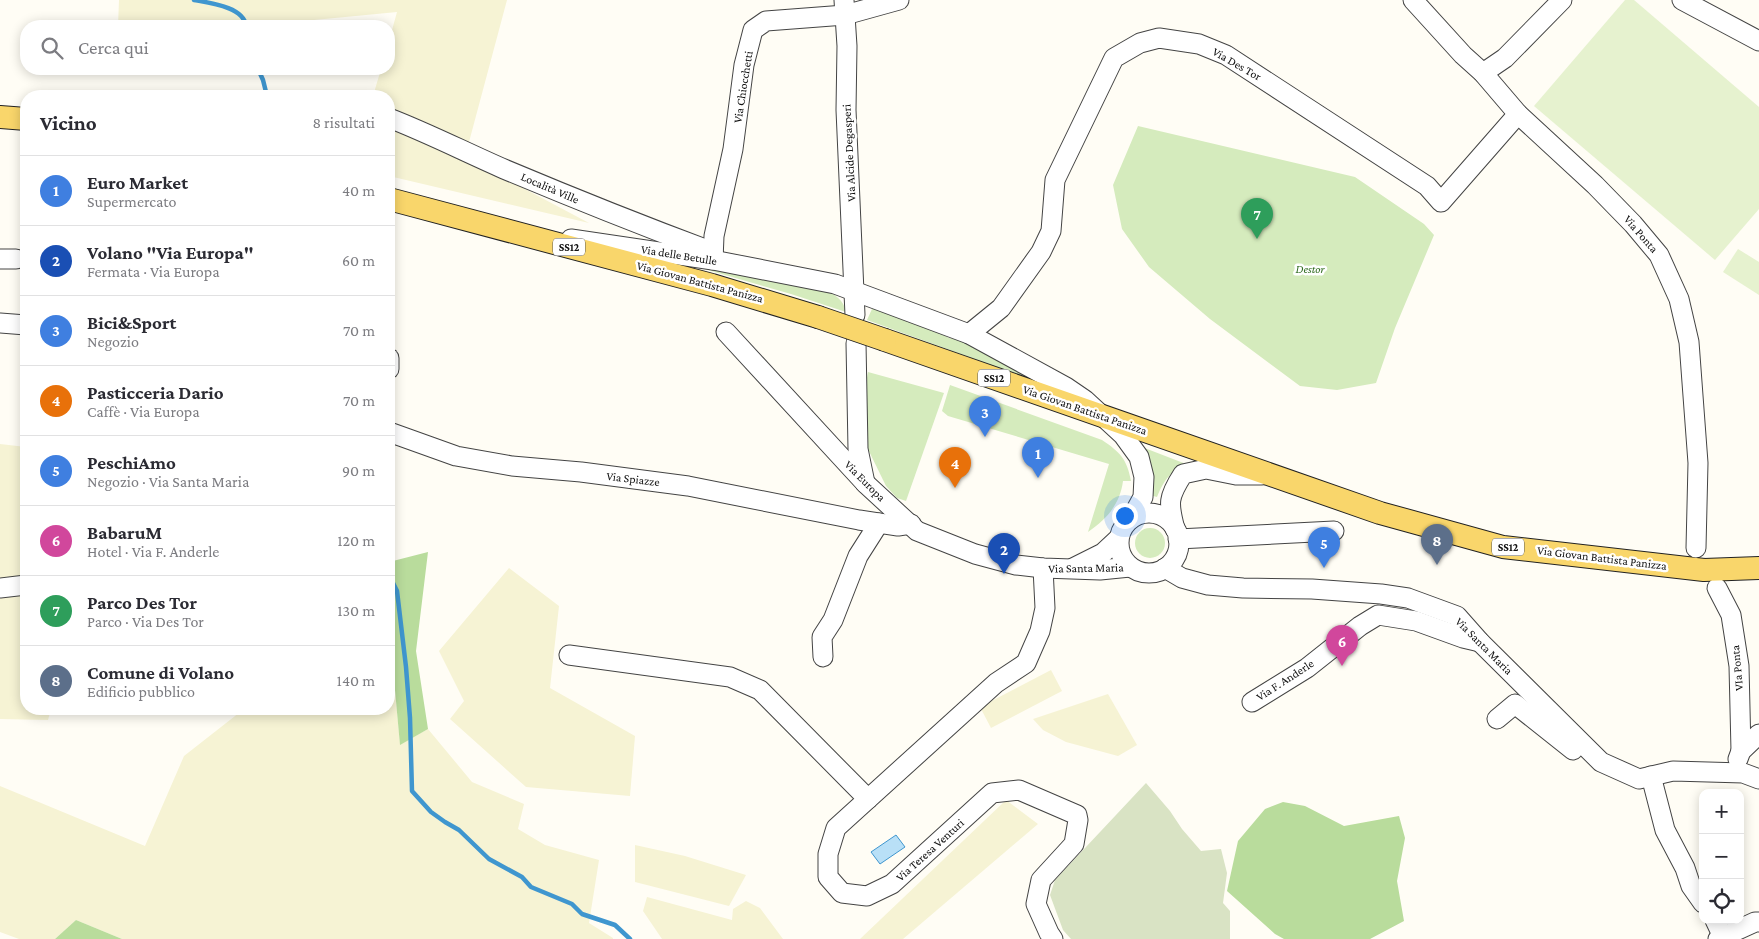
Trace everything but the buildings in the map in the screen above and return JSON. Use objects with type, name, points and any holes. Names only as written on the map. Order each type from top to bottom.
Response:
[{"type":"main road","points":[[0,118],[20,119]]},
{"type":"main road","name":"Via Giovan Battista Panizza","points":[[395,201],[738,292],[818,317],[1380,513],[1503,547],[1704,570],[1759,568]]},
{"type":"street","points":[[844,8],[898,0]]},
{"type":"street","name":"Via Ponta","points":[[1413,0],[1463,55],[1483,73],[1518,114],[1561,152],[1633,224],[1659,255],[1679,299],[1689,342],[1698,464],[1696,548]]},
{"type":"street","points":[[1483,73],[1505,58],[1562,0]]},
{"type":"street","points":[[1682,0],[1759,41]]},
{"type":"street","name":"Via Chiocchetti","points":[[713,249],[733,149],[744,65],[753,30],[766,21],[844,8]]},
{"type":"street","name":"Via Alcide Degasperi","points":[[844,8],[847,46],[846,110],[855,315]]},
{"type":"street","name":"Via Des Tor","points":[[969,334],[1001,308],[1041,252],[1051,231],[1055,180],[1099,87],[1114,58],[1140,43],[1159,38],[1199,44],[1226,55],[1427,186],[1441,202],[1518,114]]},
{"type":"street","name":"Località Ville","points":[[395,120],[502,168],[618,216],[713,249]]},
{"type":"street","name":"Via delle Betulle","points":[[501,228],[713,249],[855,290],[969,334],[1066,387],[1086,400],[1104,417]]},
{"type":"street","points":[[0,323],[20,325]]},
{"type":"street","name":"Via Europa","points":[[726,332],[866,484],[917,530],[976,554],[1016,565],[1043,568]]},
{"type":"street","points":[[856,343],[858,449],[866,484]]},
{"type":"street","points":[[1104,417],[1123,435],[1139,457],[1144,477],[1143,497],[1131,519]]},
{"type":"street","name":"Via Spiazze","points":[[395,434],[456,456],[512,466],[581,472],[688,486],[879,524],[898,526],[911,524]]},
{"type":"street","points":[[1177,534],[1168,521],[1160,515],[1140,514],[1131,519],[1122,528],[1118,540],[1120,555],[1130,567],[1142,573],[1155,573],[1166,568],[1173,561],[1178,550],[1177,534],[1170,508],[1172,490],[1183,474],[1206,469],[1236,475],[1267,474]]},
{"type":"street","points":[[823,657],[822,637],[833,620],[858,556],[879,524]]},
{"type":"street","points":[[1177,534],[1334,531]]},
{"type":"street","points":[[1071,569],[1102,553],[1118,540]]},
{"type":"street","name":"Via Santa Maria","points":[[1043,568],[1100,570],[1130,567]]},
{"type":"street","name":"Via Teresa Venturi","points":[[1043,568],[1045,608],[1040,631],[1026,663],[996,682],[836,828],[828,854],[828,877],[842,893],[867,896],[892,884],[992,793],[1019,790],[1077,815],[1078,820],[1074,844],[1041,880],[1036,904],[1048,933],[1053,939]]},
{"type":"street","name":"Via Santa Maria","points":[[1166,568],[1182,578],[1208,585],[1243,588],[1312,589],[1408,598],[1457,616],[1480,642],[1601,762],[1639,779],[1674,771],[1734,772],[1759,779]]},
{"type":"street","points":[[0,588],[20,586]]},
{"type":"street","name":"VIa Ponta","points":[[1717,588],[1731,615],[1739,666],[1741,752]]},
{"type":"street","name":"Via F. Anderle","points":[[1252,702],[1307,668],[1360,626],[1378,615],[1416,621],[1480,642]]},
{"type":"street","points":[[569,655],[730,677],[760,690],[868,799]]},
{"type":"street","points":[[1497,719],[1515,704],[1613,778]]},
{"type":"street","points":[[1734,772],[1741,752],[1759,734]]},
{"type":"street","points":[[1651,776],[1665,830],[1685,868],[1691,886],[1699,897]]},
{"type":"street","points":[[1718,932],[1759,922]]},
{"type":"shaded area","points":[[119,0],[507,0],[465,157],[589,223],[395,177],[395,90],[375,90],[379,75],[395,75],[395,20],[397,12],[314,20],[118,20]]},
{"type":"shaded area","points":[[0,444],[20,446],[20,715],[49,715],[48,720],[0,719]]},
{"type":"shaded area","points":[[509,568],[559,606],[550,688],[635,736],[630,796],[526,787],[450,719],[464,701],[439,651]]},
{"type":"shaded area","points":[[1051,670],[1062,691],[991,728],[980,707]]},
{"type":"shaded area","points":[[395,689],[400,744],[428,729],[472,782],[524,804],[518,829],[545,845],[599,860],[589,923],[613,939],[122,939],[76,920],[55,939],[19,939],[0,932],[0,786],[145,846],[184,756],[236,715],[395,715]]},
{"type":"shaded area","points":[[1108,694],[1137,745],[1118,756],[1066,742],[1043,730],[1033,719]]},
{"type":"shaded area","points":[[1006,800],[1038,824],[903,939],[860,939]]},
{"type":"shaded area","points":[[635,845],[685,856],[746,875],[729,906],[635,882]]},
{"type":"shaded area","points":[[647,897],[732,920],[733,909],[746,901],[760,908],[783,939],[662,939],[643,911]]},
{"type":"green space","points":[[1625,0],[1634,0],[1759,107],[1759,209],[1715,260],[1534,106]]},
{"type":"green space","name":"Destor","points":[[1138,126],[1355,177],[1424,224],[1434,235],[1395,328],[1376,383],[1337,390],[1300,386],[1210,319],[1149,267],[1122,229],[1113,185]]},
{"type":"green space","points":[[1738,249],[1759,262],[1759,295],[1723,272]]},
{"type":"green space","points":[[687,264],[825,289],[841,301],[846,312],[791,294]]},
{"type":"green space","points":[[880,307],[911,317],[949,338],[966,340],[1063,391],[867,320],[872,309]]},
{"type":"green space","points":[[868,372],[944,393],[906,501],[897,498],[886,486],[865,443],[863,398]]},
{"type":"green space","points":[[950,385],[1102,440],[1114,448],[1122,457],[1131,481],[1123,481],[1119,497],[1112,510],[1088,532],[1109,464],[948,416],[942,411]]},
{"type":"green space","points":[[1142,447],[1186,464],[1168,477],[1157,497],[1146,494]]},
{"type":"green space","points":[[1150,528],[1161,532],[1165,543],[1161,554],[1150,558],[1139,554],[1135,543],[1139,532]]},
{"type":"green space","points":[[428,552],[416,651],[428,729],[400,745],[395,690],[395,560]]},
{"type":"green space","points":[[1146,783],[1201,851],[1221,849],[1227,873],[1223,903],[1230,911],[1230,939],[1071,939],[1063,930],[1050,895],[1055,880]]},
{"type":"green space","points":[[1283,802],[1305,806],[1344,826],[1399,816],[1405,838],[1397,881],[1404,921],[1370,939],[1284,939],[1275,934],[1227,891],[1238,841],[1265,809]]},
{"type":"green space","points":[[76,920],[122,939],[55,939]]},
{"type":"water","points":[[896,835],[905,847],[880,864],[871,852]]},
{"type":"waterway","points":[[194,0],[233,10],[244,20]]},
{"type":"waterway","points":[[261,75],[266,90]]},
{"type":"waterway","points":[[395,587],[406,667],[410,718],[412,791],[431,812],[459,830],[489,859],[522,877],[531,887],[572,904],[582,914],[615,925],[630,939]]},
{"type":"place","name":"Parco Des Tor","points":[[1257,239]]},
{"type":"place","name":"Bici&Sport","points":[[985,437]]},
{"type":"place","name":"Euro Market","points":[[1038,478]]},
{"type":"place","name":"Pasticceria Dario","points":[[955,488]]},
{"type":"place","name":"Comune di Volano","points":[[1437,565]]},
{"type":"place","name":"PeschiAmo","points":[[1324,568]]},
{"type":"place","name":"Volano \"Via Europa\"","points":[[1004,574]]},
{"type":"place","name":"BabaruM","points":[[1342,666]]}]
